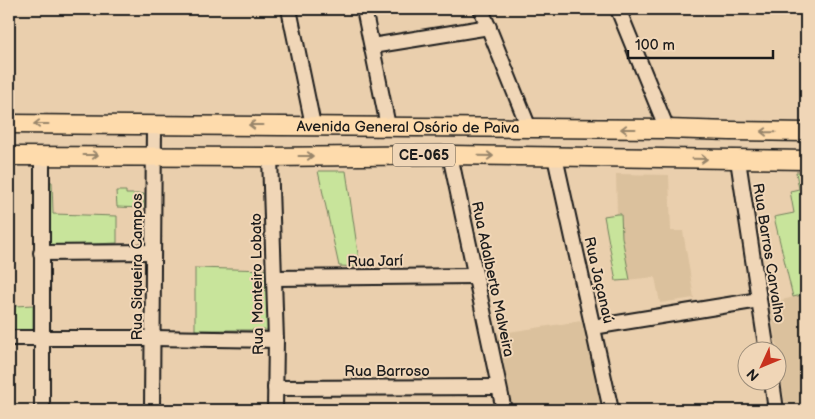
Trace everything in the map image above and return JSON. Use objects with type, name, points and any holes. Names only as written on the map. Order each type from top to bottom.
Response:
[{"type":"main road","name":"Avenida General Osório de Paiva","points":[[9,124],[313,125],[806,132]]},
{"type":"main road","points":[[658,158],[670,143],[667,129]]},
{"type":"main road","points":[[730,131],[721,145],[724,155],[734,160]]},
{"type":"main road","name":"Avenida General Osório de Paiva","points":[[9,156],[270,157],[450,155],[806,160]]},
{"type":"street","points":[[289,9],[313,125]]},
{"type":"street","points":[[364,9],[388,126]]},
{"type":"street","points":[[481,9],[529,128]]},
{"type":"street","points":[[618,9],[667,129]]},
{"type":"street","points":[[372,46],[489,27]]},
{"type":"street","name":"Rua Siqueira Campos","points":[[152,410],[154,124]]},
{"type":"street","points":[[42,155],[42,410]]},
{"type":"street","name":"Rua Adalberto Malveira","points":[[450,155],[504,410]]},
{"type":"street","name":"Rua Monteiro Lobato","points":[[270,157],[276,340],[275,410]]},
{"type":"street","name":"Rua Jaçanaú","points":[[556,157],[611,410]]},
{"type":"street","name":"Rua Barros Carvalho","points":[[734,160],[765,342]]},
{"type":"street","points":[[41,253],[153,252]]},
{"type":"street","name":"Rua Jarí","points":[[274,278],[476,276]]},
{"type":"street","points":[[593,327],[759,300]]},
{"type":"street","points":[[9,338],[276,340]]},
{"type":"street","name":"Rua Barroso","points":[[275,388],[498,387]]},
{"type":"street","points":[[773,392],[776,410]]},
{"type":"shaded area","points":[[616,174],[669,175],[671,231],[683,231],[694,298],[660,303],[655,277],[616,281],[604,216],[617,214]]},
{"type":"shaded area","points":[[806,294],[806,409],[786,410],[783,392],[788,392],[788,342],[776,342],[770,303]]},
{"type":"shaded area","points":[[588,320],[607,410],[513,410],[496,334]]},
{"type":"green space","points":[[318,171],[346,171],[360,267],[339,266]]},
{"type":"green space","points":[[796,172],[806,172],[806,294],[793,297],[774,217],[794,213],[790,191],[799,189]]},
{"type":"green space","points":[[45,181],[52,182],[53,214],[117,216],[117,243],[45,246]]},
{"type":"green space","points":[[116,191],[126,191],[126,194],[144,194],[144,208],[117,207]]},
{"type":"green space","points":[[621,214],[622,237],[630,280],[616,281],[604,216]]},
{"type":"green space","points":[[195,268],[268,270],[268,330],[195,330]]},
{"type":"green space","points":[[9,300],[11,307],[33,305],[33,331],[9,331]]}]
